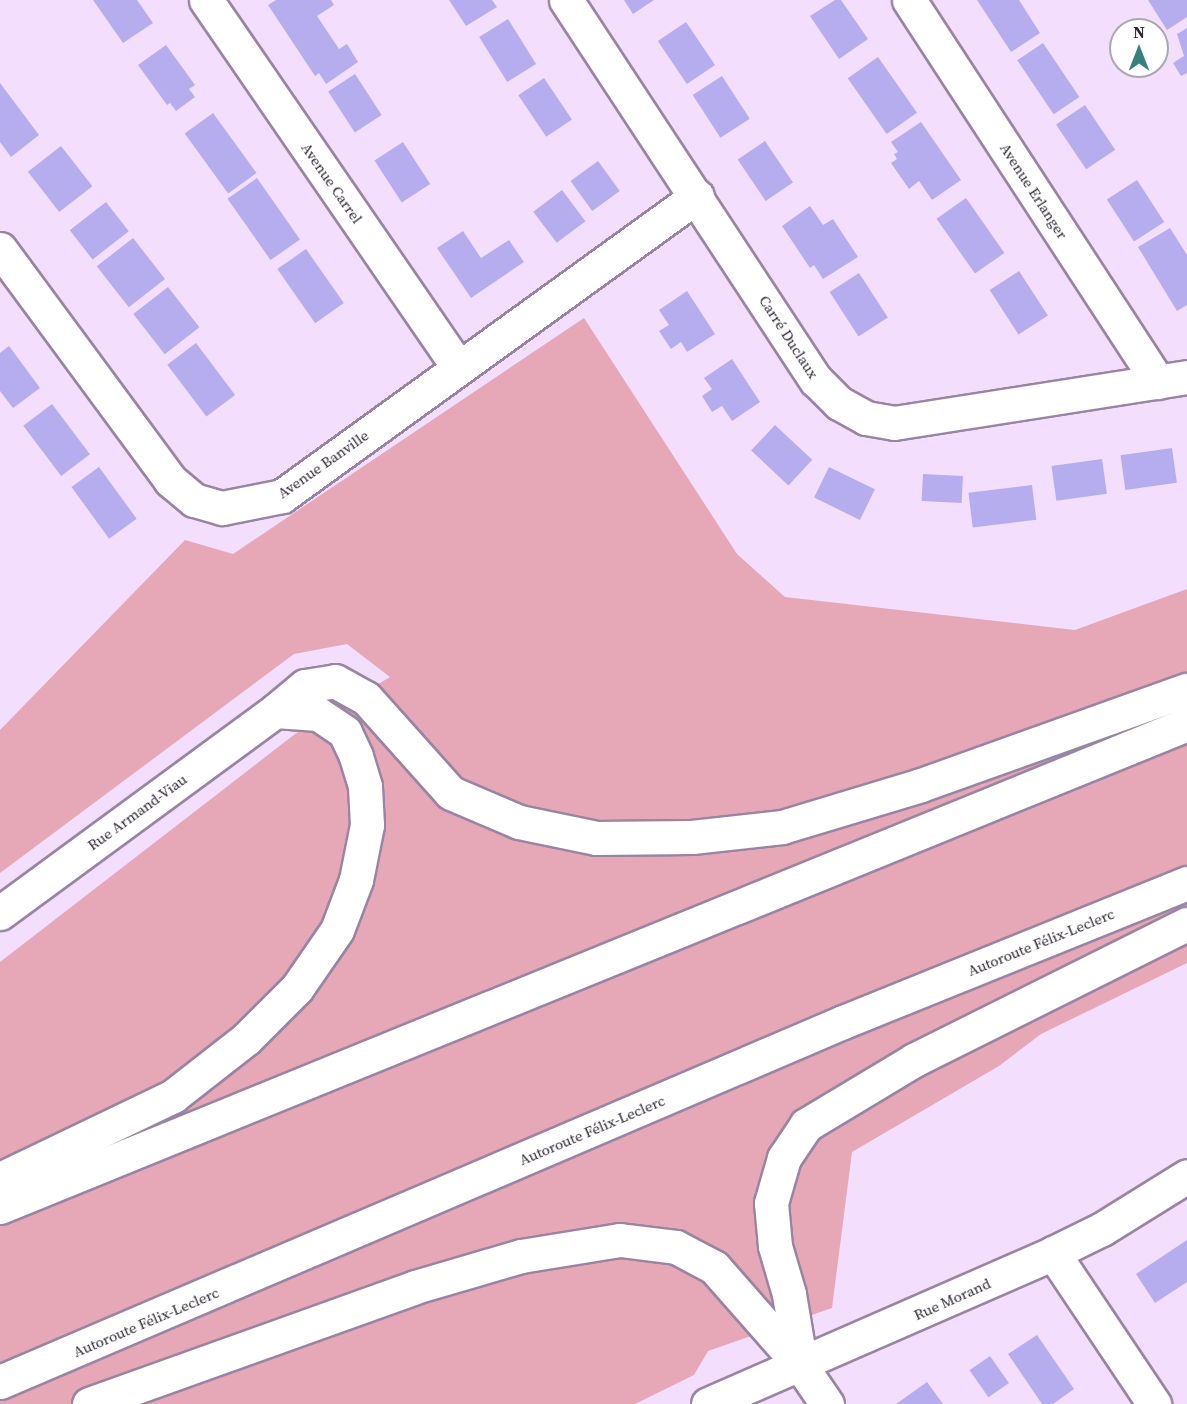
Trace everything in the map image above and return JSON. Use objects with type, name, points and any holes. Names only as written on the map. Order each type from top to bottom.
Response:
[{"type":"main road","name":"Avenue Carrel","points":[[206,0],[458,367]]},
{"type":"main road","name":"Carré Duclaux","points":[[566,0],[816,380],[839,403],[866,418],[894,423],[1173,379]]},
{"type":"main road","name":"Avenue Erlanger","points":[[909,0],[1173,379]]},
{"type":"main road","name":"Avenue Banville","points":[[0,249],[170,480],[194,500],[222,508],[282,496],[697,196]]},
{"type":"main road","name":"Rue Armand-Viau","points":[[0,913],[305,686],[335,681],[366,698],[451,793],[519,822],[596,838],[692,837],[782,826],[921,785],[1187,690]]},
{"type":"main road","points":[[0,1179],[173,1096],[246,1039],[297,988],[337,930],[356,880],[367,825],[365,786],[356,756],[345,732],[318,714],[274,711]]},
{"type":"main road","points":[[0,1207],[1187,724]]},
{"type":"main road","name":"Autoroute Félix-Leclerc","points":[[0,1382],[843,1022],[1187,884]]},
{"type":"main road","points":[[801,1366],[789,1294],[775,1246],[771,1203],[784,1158],[806,1125],[914,1059],[1187,924]]},
{"type":"main road","name":"Rue Morand","points":[[708,1404],[801,1366],[1053,1253],[1102,1229],[1187,1176]]},
{"type":"main road","points":[[89,1404],[415,1287],[521,1256],[620,1240],[676,1247],[714,1267],[801,1366],[827,1404]]},
{"type":"main road","points":[[1053,1253],[1154,1404]]},
{"type":"shaded area","points":[[584,318],[737,554],[785,597],[1075,630],[1187,589],[1187,963],[1041,1034],[999,1066],[852,1152],[832,1308],[708,1351],[694,1375],[635,1404],[0,1404],[0,962],[295,734],[390,677],[347,644],[294,654],[0,873],[0,730],[185,540],[233,554]]},
{"type":"building","points":[[93,0],[137,0],[153,23],[123,43]]},
{"type":"building","points":[[276,0],[331,0],[334,5],[317,16],[339,49],[347,44],[358,62],[326,84],[319,73],[315,76],[268,5]]},
{"type":"building","points":[[449,0],[492,0],[497,7],[466,26]]},
{"type":"building","points":[[624,0],[654,0],[633,14]]},
{"type":"building","points":[[835,0],[841,0],[868,39],[839,59],[810,16]]},
{"type":"building","points":[[977,0],[1019,0],[1040,33],[1011,52]]},
{"type":"building","points":[[1148,0],[1187,0],[1187,17],[1169,29],[1169,18],[1159,18]]},
{"type":"building","points":[[508,19],[536,64],[507,82],[479,37]]},
{"type":"building","points":[[686,22],[715,65],[687,84],[658,41]]},
{"type":"building","points":[[1187,28],[1187,73],[1181,76],[1173,63],[1184,56],[1177,34]]},
{"type":"building","points":[[1043,43],[1079,97],[1054,114],[1017,60]]},
{"type":"building","points":[[166,45],[195,85],[189,89],[195,97],[176,111],[170,103],[167,105],[138,65]]},
{"type":"building","points":[[878,57],[917,113],[887,134],[848,78]]},
{"type":"building","points":[[355,74],[382,115],[355,133],[328,91]]},
{"type":"building","points":[[722,76],[750,119],[720,138],[693,95]]},
{"type":"building","points":[[544,78],[572,119],[546,137],[518,95]]},
{"type":"building","points":[[0,83],[39,135],[11,157],[0,142]]},
{"type":"building","points":[[1085,105],[1115,150],[1086,169],[1056,125]]},
{"type":"building","points":[[213,113],[256,173],[228,193],[185,134]]},
{"type":"building","points":[[921,122],[961,180],[932,200],[919,181],[909,189],[891,163],[897,159],[894,154],[898,152],[891,142]]},
{"type":"building","points":[[765,141],[793,182],[766,201],[738,159]]},
{"type":"building","points":[[403,142],[430,184],[402,202],[374,161]]},
{"type":"building","points":[[61,146],[92,186],[59,212],[28,172]]},
{"type":"building","points":[[598,161],[620,191],[592,211],[570,181]]},
{"type":"building","points":[[257,178],[300,239],[271,260],[228,199]]},
{"type":"building","points":[[1137,180],[1164,222],[1134,242],[1107,200]]},
{"type":"building","points":[[562,190],[585,221],[557,243],[533,212]]},
{"type":"building","points":[[966,198],[1004,253],[975,274],[937,219]]},
{"type":"building","points":[[106,202],[129,231],[93,259],[70,230]]},
{"type":"building","points":[[810,206],[823,225],[833,219],[858,257],[823,279],[814,265],[810,268],[782,226]]},
{"type":"building","points":[[1170,228],[1187,255],[1187,305],[1177,311],[1138,247]]},
{"type":"building","points":[[463,231],[481,258],[509,240],[524,262],[471,298],[437,248]]},
{"type":"building","points":[[133,238],[165,279],[129,307],[97,266]]},
{"type":"building","points":[[306,249],[344,303],[315,323],[277,269]]},
{"type":"building","points":[[1019,271],[1048,315],[1019,335],[990,290]]},
{"type":"building","points":[[859,273],[888,317],[859,337],[830,292]]},
{"type":"building","points":[[168,287],[199,327],[165,354],[133,314]]},
{"type":"building","points":[[687,291],[715,334],[687,352],[681,342],[671,349],[659,331],[669,325],[659,310]]},
{"type":"building","points":[[196,343],[235,395],[206,417],[167,365]]},
{"type":"building","points":[[9,346],[40,388],[13,408],[0,391],[0,353]]},
{"type":"building","points":[[732,359],[760,402],[732,421],[722,406],[712,412],[702,396],[712,389],[704,378]]},
{"type":"building","points":[[52,404],[90,454],[61,476],[23,426]]},
{"type":"building","points":[[775,425],[812,460],[788,485],[751,451]]},
{"type":"building","points":[[1172,448],[1177,483],[1125,490],[1121,455]]},
{"type":"building","points":[[1102,459],[1107,494],[1056,501],[1051,466]]},
{"type":"building","points":[[99,467],[137,519],[109,539],[71,487]]},
{"type":"building","points":[[829,467],[875,489],[860,520],[814,498]]},
{"type":"building","points":[[923,474],[963,476],[962,503],[922,501]]},
{"type":"building","points":[[1032,485],[1036,520],[973,528],[968,493]]},
{"type":"building","points":[[1187,1240],[1187,1282],[1155,1303],[1136,1274]]},
{"type":"building","points":[[1037,1335],[1074,1389],[1053,1404],[1042,1404],[1008,1354]]},
{"type":"building","points":[[990,1356],[1009,1383],[988,1397],[970,1370]]},
{"type":"building","points":[[927,1382],[943,1404],[896,1404]]}]
